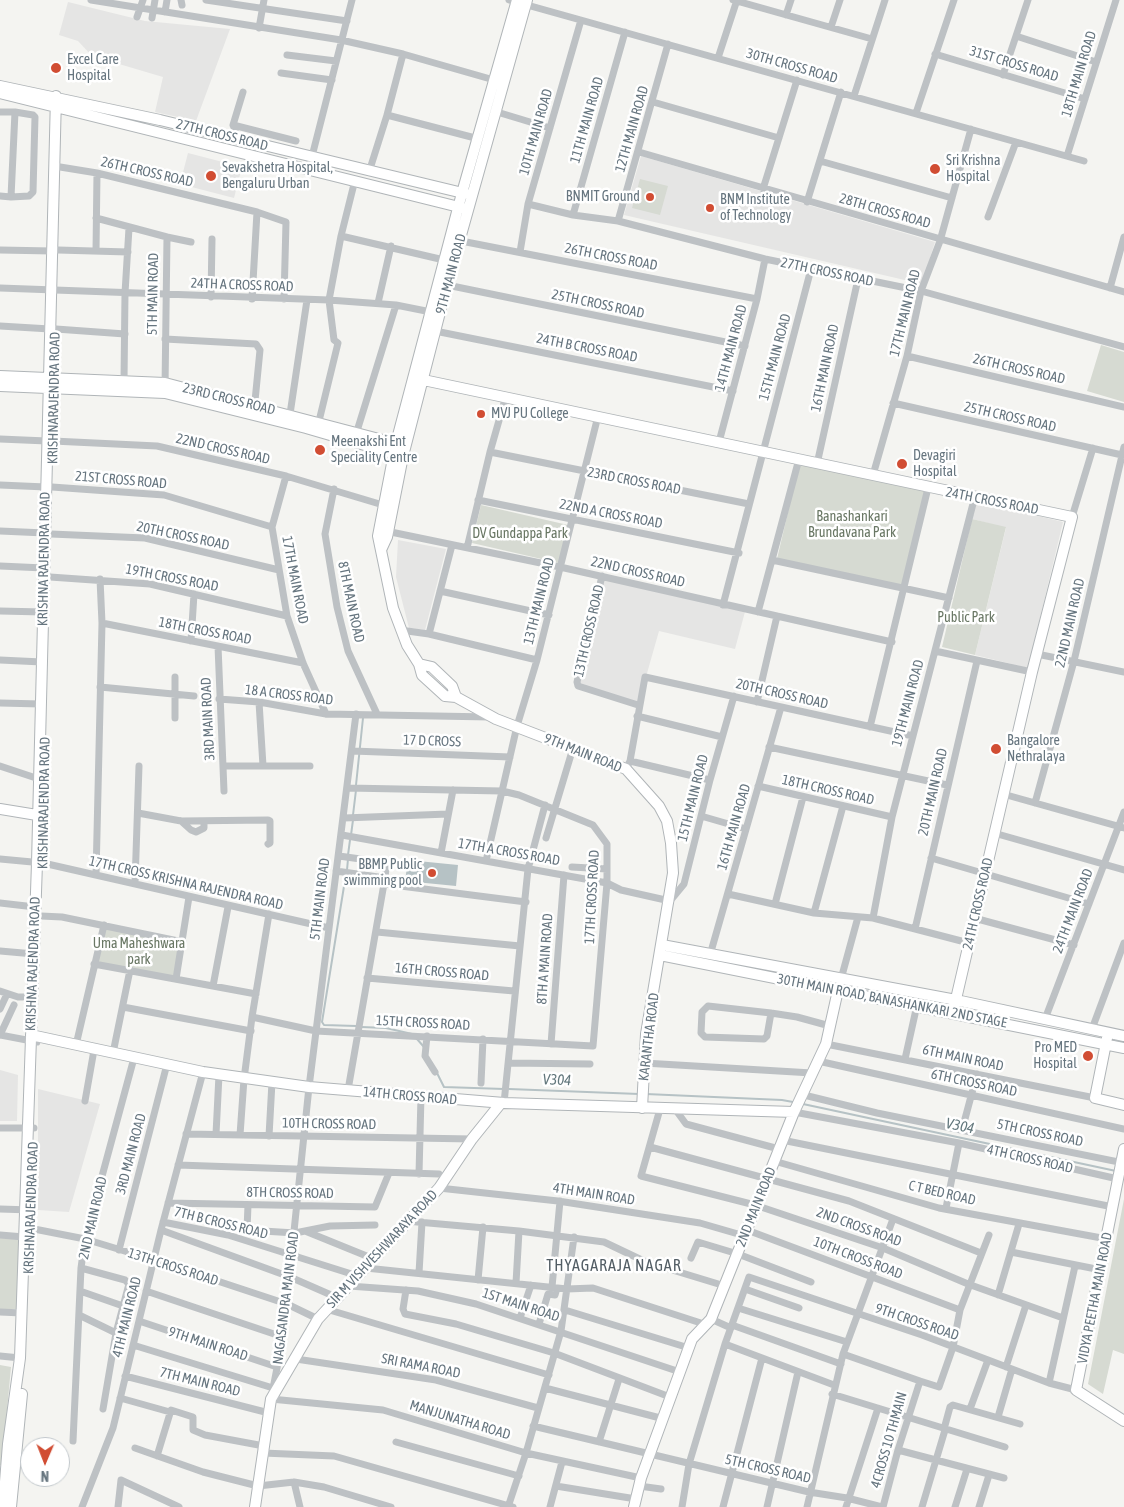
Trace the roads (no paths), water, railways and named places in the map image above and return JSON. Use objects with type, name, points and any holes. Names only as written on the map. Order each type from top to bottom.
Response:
[{"type":"main road","name":"9TH MAIN ROAD","points":[[418,378],[435,330],[447,286],[455,239],[458,206],[519,1]]},
{"type":"main road","name":"9TH MAIN ROAD","points":[[383,530],[444,260],[469,210],[497,112],[519,1]]},
{"type":"main road","name":"27TH CROSS ROAD","points":[[0,86],[469,210]]},
{"type":"main road","name":"27TH CROSS ROAD","points":[[0,92],[59,102],[230,137],[369,172],[473,195]]},
{"type":"main road","name":"KRISHNARAJENDRA ROAD","points":[[52,383],[59,102]]},
{"type":"main road","points":[[0,376],[52,383]]},
{"type":"main road","name":"24TH CROSS ROAD","points":[[418,378],[928,488],[1072,517],[1032,672],[953,1012]]},
{"type":"main road","name":"23RD CROSS ROAD","points":[[52,383],[124,381],[165,388],[400,450]]},
{"type":"main road","name":"23RD CROSS ROAD","points":[[52,383],[165,388]]},
{"type":"main road","points":[[0,386],[52,383]]},
{"type":"main road","name":"KRISHNA RAJENDRA ROAD","points":[[34,1039],[32,997],[35,907],[40,863],[41,816],[39,779],[44,568],[48,533],[52,383]]},
{"type":"main road","name":"23RD CROSS ROAD","points":[[254,410],[290,414],[357,431],[400,450]]},
{"type":"main road","name":"9TH MAIN ROAD","points":[[400,450],[383,505],[381,550],[387,588],[400,630],[419,664],[422,675],[445,696],[458,698],[493,718],[573,748],[628,765],[659,806],[667,821],[671,843],[673,873],[658,967]]},
{"type":"main road","name":"KRISHNARAJENDRA ROAD","points":[[41,816],[50,577],[48,533]]},
{"type":"main road","points":[[0,809],[41,816]]},
{"type":"main road","name":"KRISHNARAJENDRA ROAD","points":[[6,1501],[26,1358],[26,1230],[41,916],[40,863]]},
{"type":"main road","name":"30TH MAIN ROAD, BANASHANKARI 2ND STAGE","points":[[661,950],[710,955],[956,1000],[1092,1029],[1124,1048]]},
{"type":"main road","name":"30TH MAIN ROAD, BANASHANKARI 2ND STAGE","points":[[661,950],[838,990],[953,1012],[1108,1038],[1124,1036]]},
{"type":"main road","name":"KARANTHA ROAD","points":[[642,1099],[646,1034],[658,967]]},
{"type":"main road","name":"2ND MAIN ROAD","points":[[635,1503],[649,1454],[664,1419],[692,1339],[709,1322],[738,1254],[755,1205],[780,1144],[826,1044],[838,990]]},
{"type":"main road","points":[[1108,1038],[1095,1098],[1124,1105]]},
{"type":"main road","name":"14TH CROSS ROAD","points":[[34,1039],[76,1045],[220,1075],[309,1087],[420,1096],[642,1099],[660,1109],[799,1103]]},
{"type":"main road","name":"SIR M VISHVESHWARAYA ROAD","points":[[271,1399],[318,1319],[438,1188],[504,1096]]},
{"type":"main road","name":"VIDYA PEETHA MAIN ROAD","points":[[1076,1390],[1124,1149]]},
{"type":"main road","points":[[6,1501],[8,1444],[20,1358],[26,1230]]},
{"type":"main road","points":[[1076,1390],[1124,1421]]},
{"type":"main road","name":"NAGASANDRA MAIN ROAD","points":[[255,1507],[271,1399]]},
{"type":"street","points":[[91,0],[108,1],[259,28],[341,40],[403,54],[494,80]]},
{"type":"street","points":[[137,17],[143,0]]},
{"type":"street","points":[[152,18],[155,0]]},
{"type":"street","points":[[165,12],[168,0]]},
{"type":"street","points":[[206,0],[347,21]]},
{"type":"street","points":[[259,28],[264,0]]},
{"type":"street","points":[[309,168],[352,0],[348,0]]},
{"type":"street","points":[[718,58],[736,0],[872,38]]},
{"type":"street","points":[[786,15],[791,0]]},
{"type":"street","points":[[832,27],[840,0]]},
{"type":"street","points":[[854,96],[884,0]]},
{"type":"street","points":[[916,113],[954,0]]},
{"type":"street","points":[[1003,75],[1028,0]]},
{"type":"street","name":"18TH MAIN ROAD","points":[[1067,156],[1116,0]]},
{"type":"street","name":"30TH CROSS ROAD","points":[[519,1],[1084,161]]},
{"type":"street","name":"10TH MAIN ROAD","points":[[520,252],[528,204],[582,20]]},
{"type":"street","name":"11TH MAIN ROAD","points":[[573,215],[625,32]]},
{"type":"street","points":[[1016,36],[1096,62]]},
{"type":"street","name":"12TH MAIN ROAD","points":[[618,221],[668,44]]},
{"type":"street","points":[[369,172],[387,115],[403,54]]},
{"type":"street","name":"31ST CROSS ROAD","points":[[935,54],[1085,98]]},
{"type":"street","points":[[288,55],[336,61]]},
{"type":"street","points":[[281,73],[332,80]]},
{"type":"street","points":[[763,188],[797,80]]},
{"type":"street","points":[[230,137],[228,128],[233,125],[243,92]]},
{"type":"street","points":[[807,202],[842,92]]},
{"type":"street","points":[[652,102],[779,138]]},
{"type":"street","points":[[0,112],[15,112],[35,117],[33,192],[29,196],[0,196]]},
{"type":"street","points":[[11,197],[15,112]]},
{"type":"street","points":[[497,112],[550,128]]},
{"type":"street","points":[[387,115],[479,139]]},
{"type":"street","points":[[233,125],[296,142]]},
{"type":"street","name":"17TH MAIN ROAD","points":[[873,475],[907,356],[921,291],[940,241],[971,129]]},
{"type":"street","points":[[988,217],[1016,142]]},
{"type":"street","name":"28TH CROSS ROAD","points":[[639,152],[940,241],[1124,292]]},
{"type":"street","points":[[820,161],[952,198]]},
{"type":"street","name":"26TH CROSS ROAD","points":[[57,166],[97,173],[256,212],[286,222],[284,299]]},
{"type":"street","points":[[96,251],[97,173]]},
{"type":"street","points":[[319,421],[338,343],[334,340],[329,300],[341,236],[355,180]]},
{"type":"street","name":"27TH CROSS ROAD","points":[[528,204],[573,215],[618,221],[765,259],[921,291],[1124,347]]},
{"type":"street","points":[[252,299],[256,212]]},
{"type":"street","name":"5TH MAIN ROAD","points":[[96,218],[167,238],[165,388]]},
{"type":"street","points":[[124,381],[125,293],[129,228]]},
{"type":"street","points":[[341,236],[391,246],[444,260]]},
{"type":"street","points":[[1110,288],[1124,237]]},
{"type":"street","points":[[167,238],[191,242]]},
{"type":"street","points":[[211,297],[212,239]]},
{"type":"street","name":"26TH CROSS ROAD","points":[[455,239],[757,300]]},
{"type":"street","points":[[378,303],[391,246]]},
{"type":"street","points":[[0,250],[128,252]]},
{"type":"street","name":"14TH MAIN ROAD","points":[[720,442],[757,300],[765,259]]},
{"type":"street","name":"15TH MAIN ROAD","points":[[763,452],[811,269]]},
{"type":"street","name":"16TH MAIN ROAD","points":[[817,464],[858,279]]},
{"type":"street","name":"25TH CROSS ROAD","points":[[447,286],[745,346]]},
{"type":"street","points":[[0,288],[54,289]]},
{"type":"street","name":"24TH A CROSS ROAD","points":[[54,289],[252,299],[329,300],[396,305],[431,312]]},
{"type":"street","points":[[290,414],[307,300]]},
{"type":"street","points":[[357,431],[396,305]]},
{"type":"street","points":[[0,326],[125,334]]},
{"type":"street","name":"24TH B CROSS ROAD","points":[[435,330],[733,391]]},
{"type":"street","points":[[165,339],[256,344],[260,350],[254,410]]},
{"type":"street","name":"26TH CROSS ROAD","points":[[907,356],[1124,407]]},
{"type":"street","points":[[467,548],[490,452],[506,396]]},
{"type":"street","name":"25TH CROSS ROAD","points":[[893,403],[1122,454]]},
{"type":"street","name":"13TH MAIN ROAD","points":[[502,791],[516,726],[549,615],[598,416]]},
{"type":"street","name":"22ND CROSS ROAD","points":[[0,439],[157,446],[286,476],[383,505]]},
{"type":"street","name":"22ND MAIN ROAD","points":[[1036,803],[1074,661],[1124,447]]},
{"type":"street","points":[[1072,517],[1093,448]]},
{"type":"street","name":"23RD CROSS ROAD","points":[[490,452],[749,504]]},
{"type":"street","points":[[723,605],[763,452]]},
{"type":"street","points":[[758,612],[799,459]]},
{"type":"street","name":"17TH MAIN ROAD","points":[[286,476],[272,527],[287,616],[304,663],[326,714]]},
{"type":"street","name":"21ST CROSS ROAD","points":[[0,485],[164,495],[272,527]]},
{"type":"street","points":[[870,727],[928,488]]},
{"type":"street","name":"8TH MAIN ROAD","points":[[334,489],[325,534],[337,607],[348,651],[378,714]]},
{"type":"street","name":"19TH MAIN ROAD","points":[[873,918],[892,817],[975,496]]},
{"type":"street","name":"22ND A CROSS ROAD","points":[[478,500],[738,552]]},
{"type":"street","name":"22ND CROSS ROAD","points":[[383,530],[602,576],[892,642]]},
{"type":"street","points":[[0,531],[48,533]]},
{"type":"street","name":"20TH CROSS ROAD","points":[[48,533],[145,538],[280,570]]},
{"type":"street","points":[[429,634],[452,545]]},
{"type":"street","points":[[772,560],[949,598]]},
{"type":"street","points":[[0,566],[44,568]]},
{"type":"street","name":"13TH CROSS ROAD","points":[[602,576],[577,678],[578,686],[638,705]]},
{"type":"street","name":"19TH CROSS ROAD","points":[[50,577],[150,584],[287,616]]},
{"type":"street","points":[[96,875],[102,623],[100,579]]},
{"type":"street","points":[[440,591],[549,615]]},
{"type":"street","points":[[191,641],[194,594]]},
{"type":"street","points":[[0,611],[43,612]]},
{"type":"street","points":[[757,702],[777,616]]},
{"type":"street","name":"18TH CROSS ROAD","points":[[102,623],[304,663]]},
{"type":"street","points":[[400,630],[429,634],[537,660]]},
{"type":"street","name":"3RD MAIN ROAD","points":[[218,646],[224,791]]},
{"type":"street","points":[[935,651],[1032,672]]},
{"type":"street","points":[[1037,654],[1124,672]]},
{"type":"street","points":[[0,660],[42,662]]},
{"type":"street","name":"20TH MAIN ROAD","points":[[915,929],[977,661]]},
{"type":"street","points":[[175,718],[176,677]]},
{"type":"street","name":"20TH CROSS ROAD","points":[[638,705],[645,677],[913,736]]},
{"type":"street","points":[[100,686],[194,696]]},
{"type":"street","name":"15TH MAIN ROAD","points":[[670,901],[684,884],[710,780],[734,696]]},
{"type":"street","points":[[455,715],[458,698]]},
{"type":"street","name":"18 A CROSS ROAD","points":[[219,699],[259,702],[326,714],[455,715],[493,718]]},
{"type":"street","points":[[259,702],[264,766]]},
{"type":"street","points":[[0,703],[41,704]]},
{"type":"street","points":[[638,705],[628,765],[710,780]]},
{"type":"street","name":"16TH MAIN ROAD","points":[[710,955],[781,707]]},
{"type":"street","name":"5TH MAIN ROAD","points":[[309,1087],[336,871],[344,818],[353,788],[352,752],[356,714]]},
{"type":"street","points":[[637,716],[722,736]]},
{"type":"street","points":[[769,747],[947,785]]},
{"type":"street","points":[[546,838],[573,748]]},
{"type":"street","name":"17 D CROSS","points":[[352,752],[510,757]]},
{"type":"street","points":[[0,766],[39,779]]},
{"type":"street","points":[[135,884],[139,766]]},
{"type":"street","points":[[223,766],[310,766]]},
{"type":"street","name":"18TH CROSS ROAD","points":[[758,786],[892,817]]},
{"type":"street","name":"17TH CROSS ROAD","points":[[353,788],[502,791],[519,794],[593,825],[607,844],[607,883],[593,1046]]},
{"type":"street","points":[[441,853],[453,790]]},
{"type":"street","points":[[486,861],[502,791]]},
{"type":"street","points":[[1003,794],[1121,827]]},
{"type":"street","points":[[775,904],[803,797]]},
{"type":"street","points":[[504,1096],[509,1063],[509,1040],[526,902],[528,869],[545,805]]},
{"type":"street","points":[[814,913],[843,806]]},
{"type":"street","name":"24TH MAIN ROAD","points":[[1045,1019],[1121,827],[1124,812]]},
{"type":"street","points":[[138,813],[181,821],[268,820],[270,821],[270,843],[268,844]]},
{"type":"street","points":[[344,818],[448,814]]},
{"type":"street","points":[[701,816],[746,830]]},
{"type":"street","points":[[994,834],[1124,870]]},
{"type":"street","name":"17TH A CROSS ROAD","points":[[342,835],[607,883],[621,890],[670,901]]},
{"type":"street","points":[[339,856],[382,862],[386,868],[377,932],[348,1090]]},
{"type":"street","points":[[931,858],[1089,904]]},
{"type":"street","name":"17TH CROSS KRISHNA RAJENDRA ROAD","points":[[0,859],[40,863],[228,907],[330,928]]},
{"type":"street","points":[[572,867],[607,869]]},
{"type":"street","points":[[336,871],[385,881],[526,902]]},
{"type":"street","name":"8TH A MAIN ROAD","points":[[552,1044],[564,875]]},
{"type":"street","points":[[728,894],[814,913],[873,918],[968,943]]},
{"type":"street","points":[[176,979],[189,897]]},
{"type":"street","points":[[0,903],[35,907]]},
{"type":"street","points":[[213,986],[228,907]]},
{"type":"street","points":[[240,1135],[250,1031],[269,914]]},
{"type":"street","points":[[41,916],[62,917],[183,942]]},
{"type":"street","points":[[838,990],[858,917]]},
{"type":"street","points":[[974,918],[1074,945]]},
{"type":"street","points":[[76,1045],[104,925]]},
{"type":"street","points":[[377,932],[520,946]]},
{"type":"street","points":[[1092,1029],[1121,961],[1124,943]]},
{"type":"street","points":[[0,951],[34,954]]},
{"type":"street","points":[[94,964],[256,994]]},
{"type":"street","points":[[113,1053],[124,1007],[130,970]]},
{"type":"street","name":"16TH CROSS ROAD","points":[[368,978],[514,991]]},
{"type":"street","points":[[0,1008],[4,992],[32,997]]},
{"type":"street","points":[[14,1005],[0,1035],[34,1039]]},
{"type":"street","points":[[905,1059],[917,1005]]},
{"type":"street","points":[[771,1013],[767,1036],[764,1039],[705,1037],[701,1034],[702,1012],[708,1006],[771,1013],[797,1016],[830,1026]]},
{"type":"street","points":[[124,1007],[250,1031]]},
{"type":"street","name":"15TH CROSS ROAD","points":[[252,1017],[316,1030],[593,1046]]},
{"type":"street","points":[[426,1036],[425,1056],[434,1072]]},
{"type":"street","points":[[481,1083],[483,1039]]},
{"type":"street","name":"6TH MAIN ROAD","points":[[826,1044],[1095,1098]]},
{"type":"street","points":[[85,1101],[94,1050]]},
{"type":"street","name":"2ND MAIN ROAD","points":[[73,1441],[81,1268],[85,1239],[134,1058]]},
{"type":"street","name":"6TH CROSS ROAD","points":[[818,1061],[1124,1129]]},
{"type":"street","points":[[509,1063],[590,1064]]},
{"type":"street","points":[[644,1063],[812,1073]]},
{"type":"street","name":"3RD MAIN ROAD","points":[[119,1250],[167,1064]]},
{"type":"street","name":"4TH MAIN ROAD","points":[[82,1507],[112,1428],[161,1230],[203,1072]]},
{"type":"street","points":[[962,1130],[977,1074]]},
{"type":"street","points":[[216,1134],[220,1075]]},
{"type":"street","points":[[269,1136],[272,1082]]},
{"type":"street","name":"NAGASANDRA MAIN ROAD","points":[[271,1399],[283,1336],[293,1255],[309,1087]]},
{"type":"street","points":[[418,1174],[420,1096]]},
{"type":"street","name":"5TH CROSS ROAD","points":[[799,1103],[877,1113],[962,1130],[1121,1171]]},
{"type":"street","name":"4TH CROSS ROAD","points":[[799,1103],[959,1143],[1121,1171]]},
{"type":"street","points":[[660,1109],[650,1147],[849,1201],[981,1252]]},
{"type":"street","points":[[675,1109],[686,1124],[780,1144],[1113,1206]]},
{"type":"street","points":[[0,1128],[31,1128]]},
{"type":"street","name":"10TH CROSS ROAD","points":[[186,1134],[472,1139]]},
{"type":"street","points":[[946,1208],[959,1143]]},
{"type":"street","name":"2ND CROSS ROAD","points":[[650,1147],[641,1176],[755,1205],[883,1248],[968,1284],[1063,1318]]},
{"type":"street","name":"C T BED ROAD","points":[[774,1161],[946,1208],[1019,1224],[1107,1239]]},
{"type":"street","points":[[178,1165],[439,1174]]},
{"type":"street","name":"8TH CROSS ROAD","points":[[168,1203],[375,1207],[389,1173]]},
{"type":"street","name":"4TH MAIN ROAD","points":[[438,1188],[560,1201],[700,1223],[746,1233]]},
{"type":"street","points":[[540,1324],[548,1294],[555,1295],[556,1235],[560,1201]]},
{"type":"street","points":[[247,1241],[248,1205]]},
{"type":"street","points":[[0,1209],[28,1210]]},
{"type":"street","points":[[807,1507],[834,1385],[843,1354],[893,1219]]},
{"type":"street","points":[[406,1221],[483,1227],[604,1242],[646,1262],[725,1286]]},
{"type":"street","name":"7TH B CROSS ROAD","points":[[164,1222],[247,1241],[358,1276]]},
{"type":"street","points":[[419,1273],[422,1222]]},
{"type":"street","points":[[998,1295],[1019,1224]]},
{"type":"street","points":[[247,1230],[295,1233],[330,1226],[375,1225]]},
{"type":"street","points":[[478,1280],[483,1227]]},
{"type":"street","name":"13TH CROSS ROAD","points":[[0,1235],[26,1230],[85,1239],[287,1304],[318,1319]]},
{"type":"street","points":[[161,1230],[290,1277],[338,1298]]},
{"type":"street","points":[[305,1231],[374,1259]]},
{"type":"street","points":[[516,1283],[519,1231]]},
{"type":"street","name":"10TH CROSS ROAD","points":[[746,1233],[871,1276],[960,1310]]},
{"type":"street","name":"4CROSS 10 THMAIN","points":[[882,1507],[920,1381],[939,1387],[953,1347],[960,1310],[968,1284],[989,1235]]},
{"type":"street","points":[[120,1398],[193,1417],[193,1430],[205,1435],[263,1450],[334,1456],[510,1506],[532,1426],[546,1388],[561,1331],[574,1237]]},
{"type":"street","points":[[690,1258],[698,1242],[738,1254],[811,1282]]},
{"type":"street","points":[[1011,1252],[1101,1270]]},
{"type":"street","points":[[1049,1383],[1075,1266]]},
{"type":"street","points":[[81,1268],[127,1281],[128,1287],[116,1333],[103,1409]]},
{"type":"street","points":[[366,1268],[555,1288],[593,1288],[731,1327],[841,1364]]},
{"type":"street","name":"9TH CROSS ROAD","points":[[745,1289],[749,1277],[858,1315],[922,1334],[1049,1383],[1076,1390]]},
{"type":"street","points":[[520,1318],[531,1285]]},
{"type":"street","name":"1ST MAIN ROAD","points":[[349,1286],[406,1290],[476,1304],[680,1372]]},
{"type":"street","points":[[682,1507],[689,1464],[725,1344],[745,1289],[799,1308]]},
{"type":"street","points":[[406,1290],[404,1314],[456,1324],[554,1353],[670,1398]]},
{"type":"street","points":[[80,1291],[123,1306]]},
{"type":"street","points":[[146,1291],[283,1336]]},
{"type":"street","points":[[998,1417],[1026,1305]]},
{"type":"street","points":[[738,1308],[847,1342]]},
{"type":"street","points":[[326,1309],[549,1375]]},
{"type":"street","points":[[565,1310],[689,1348]]},
{"type":"street","points":[[0,1312],[22,1313]]},
{"type":"street","points":[[79,1315],[116,1333]]},
{"type":"street","name":"9TH MAIN ROAD","points":[[139,1321],[277,1367]]},
{"type":"street","points":[[725,1344],[834,1385]]},
{"type":"street","points":[[133,1345],[273,1388]]},
{"type":"street","points":[[843,1354],[920,1381]]},
{"type":"street","points":[[0,1356],[20,1358]]},
{"type":"street","name":"SRI RAMA ROAD","points":[[296,1358],[436,1380],[538,1408]]},
{"type":"street","points":[[723,1507],[762,1358]]},
{"type":"street","points":[[970,1409],[988,1360]]},
{"type":"street","points":[[767,1507],[798,1372]]},
{"type":"street","name":"7TH MAIN ROAD","points":[[126,1376],[269,1413]]},
{"type":"street","points":[[599,1442],[619,1379]]},
{"type":"street","points":[[546,1388],[664,1419]]},
{"type":"street","points":[[832,1394],[1006,1447]]},
{"type":"street","name":"MANJUNATHA ROAD","points":[[271,1399],[383,1410],[526,1453],[661,1489]]},
{"type":"street","points":[[922,1507],[950,1407],[953,1405],[970,1409],[1020,1424]]},
{"type":"street","points":[[846,1507],[847,1498],[878,1408]]},
{"type":"street","points":[[157,1456],[170,1412]]},
{"type":"street","name":"5TH CROSS ROAD","points":[[532,1426],[809,1492],[847,1498],[882,1507]]},
{"type":"street","points":[[396,1442],[518,1476]]},
{"type":"street","points":[[136,1448],[204,1472],[258,1486],[294,1482],[324,1487],[391,1507]]},
{"type":"street","points":[[898,1450],[1004,1478]]},
{"type":"street","points":[[550,1507],[562,1462]]},
{"type":"street","points":[[955,1507],[967,1469]]},
{"type":"street","points":[[979,1507],[989,1475]]},
{"type":"street","points":[[118,1507],[121,1480],[179,1507]]},
{"type":"street","points":[[294,1482],[300,1507]]},
{"type":"street","points":[[556,1486],[635,1503]]},
{"type":"waterway","name":"V304","points":[[356,785],[363,718]]},
{"type":"waterway","name":"V304","points":[[353,815],[356,790]]},
{"type":"waterway","name":"V304","points":[[351,835],[353,820]]},
{"type":"waterway","name":"V304","points":[[348,855],[350,840]]},
{"type":"waterway","name":"V304","points":[[347,870],[348,859]]},
{"type":"waterway","name":"V304","points":[[346,874],[322,1022],[324,1025],[356,1026]]},
{"type":"waterway","name":"V304","points":[[361,1027],[386,1028],[412,1034]]},
{"type":"waterway","name":"V304","points":[[417,1039],[424,1047]]},
{"type":"waterway","name":"V304","points":[[437,1073],[444,1087],[504,1089]]},
{"type":"waterway","name":"V304","points":[[509,1089],[639,1094]]},
{"type":"waterway","name":"V304","points":[[646,1094],[793,1102]]},
{"type":"waterway","name":"V304","points":[[803,1104],[1116,1171]]},
{"type":"place","name":"Excel Care Hospital","points":[[56,68]]},
{"type":"place","name":"Sri Krishna Hospital","points":[[935,169]]},
{"type":"place","name":"Sevakshetra Hospital, Bengaluru Urban","points":[[211,176]]},
{"type":"place","name":"BNMIT Ground","points":[[650,197]]},
{"type":"place","name":"BNM Institute of Technology","points":[[710,208]]},
{"type":"place","name":"MVJ PU College","points":[[481,414]]},
{"type":"place","name":"Meenakshi Ent Speciality Centre","points":[[320,450]]},
{"type":"place","name":"Devagiri Hospital","points":[[902,464]]},
{"type":"place","name":"Bangalore Nethralaya","points":[[996,749]]},
{"type":"place","name":"BBMP Public swimming pool","points":[[432,873]]},
{"type":"place","name":"Pro MED Hospital","points":[[1088,1056]]},
{"type":"district","name":"THYAGARAJA NAGAR","points":[[614,1266]]},
{"type":"park label","name":"Banashankari Brundavana Park","points":[[852,526]]},
{"type":"park label","name":"DV Gundappa Park","points":[[520,534]]},
{"type":"park label","name":"Public Park","points":[[966,618]]},
{"type":"park label","name":"Uma Maheshwara park","points":[[139,952]]}]
